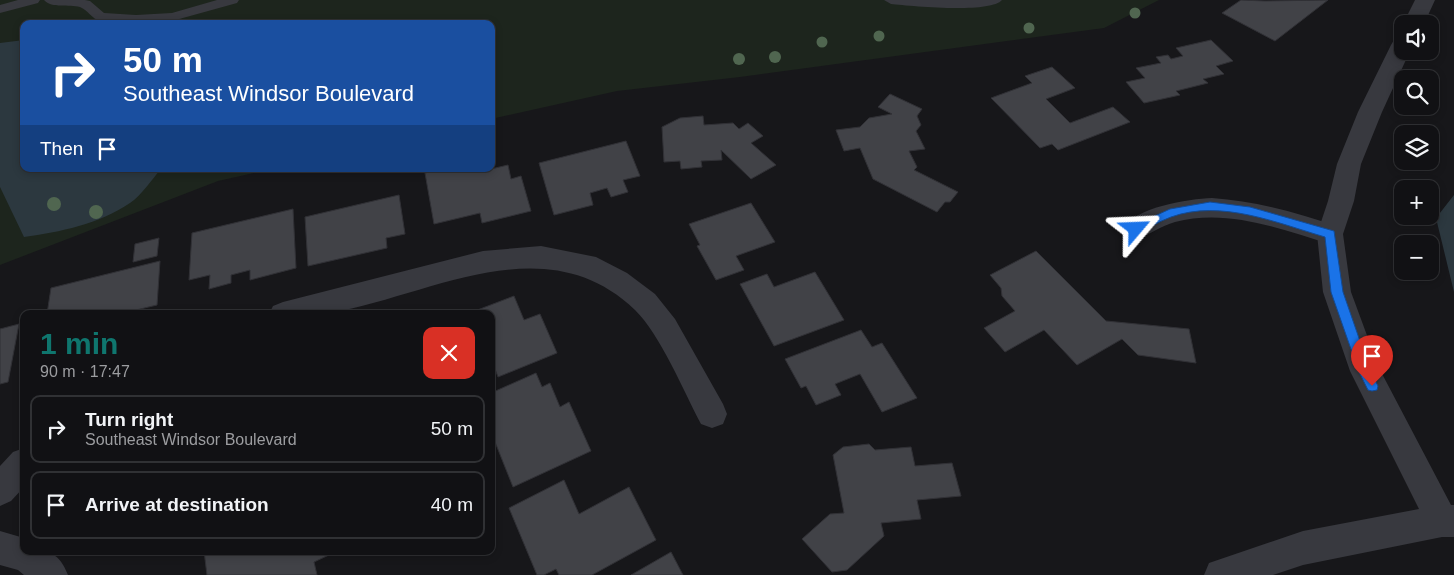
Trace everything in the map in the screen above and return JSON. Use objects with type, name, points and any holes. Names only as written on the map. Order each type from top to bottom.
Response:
[{"type":"street","points":[[1418,15],[1425,0]]},
{"type":"street","points":[[1221,575],[1303,548],[1448,521],[1365,372],[1337,292],[1330,234],[1341,201],[1349,164],[1370,112],[1395,60]]},
{"type":"street","points":[[1136,229],[1170,213],[1210,206],[1250,211],[1330,234]]},
{"type":"street","points":[[298,310],[483,262],[541,257],[586,266],[617,281],[645,302],[666,328],[712,414]]},
{"type":"street","points":[[0,490],[20,468]]},
{"type":"street","points":[[0,548],[20,554]]},
{"type":"street","points":[[24,555],[50,575]]},
{"type":"lane","points":[[0,9],[32,0]]},
{"type":"lane","points":[[51,0],[85,4],[100,17],[136,20],[172,18],[232,0]]},
{"type":"lane","points":[[891,0],[950,5],[995,0]]},
{"type":"shaded area","points":[[0,0],[1159,0],[1104,28],[740,77],[617,91],[495,118],[495,20],[20,20],[20,172],[258,172],[218,181],[0,265]]},
{"type":"shaded area","points":[[20,40],[20,172],[159,172],[139,196],[118,210],[92,222],[51,233],[24,237],[0,187],[0,43]]},
{"type":"shaded area","points":[[1454,195],[1454,292],[1438,225],[1439,214]]},
{"type":"building","points":[[1241,0],[1328,0],[1275,41],[1222,13]]},
{"type":"building","points":[[1211,40],[1233,61],[1216,66],[1224,74],[1203,79],[1208,83],[1176,91],[1180,95],[1144,103],[1126,82],[1145,78],[1136,68],[1161,63],[1156,57],[1168,55],[1171,59],[1183,56],[1176,48]]},
{"type":"building","points":[[1052,67],[1075,88],[1046,99],[1070,123],[1113,107],[1130,122],[1058,150],[1052,144],[1040,148],[991,98],[1032,83],[1025,76]]},
{"type":"building","points":[[890,94],[922,109],[917,116],[921,125],[916,131],[925,149],[909,151],[917,167],[914,170],[958,192],[950,202],[945,202],[937,212],[873,179],[860,148],[844,151],[836,130],[860,127],[869,118],[892,114],[878,107]]},
{"type":"building","points":[[703,116],[704,125],[733,123],[739,129],[748,123],[763,136],[751,143],[776,165],[751,179],[721,150],[722,160],[701,161],[702,167],[681,169],[680,161],[664,162],[662,127],[680,118]]},
{"type":"building","points":[[626,141],[640,176],[623,180],[628,192],[611,197],[607,188],[590,193],[593,205],[554,215],[539,163]]},
{"type":"building","points":[[508,165],[511,179],[521,176],[531,211],[482,223],[480,213],[434,224],[425,173],[495,172],[495,168]]},
{"type":"building","points":[[399,195],[405,234],[386,238],[387,248],[308,266],[305,217]]},
{"type":"building","points":[[751,203],[775,242],[736,256],[744,270],[716,280],[697,246],[700,245],[689,224]]},
{"type":"building","points":[[293,209],[296,268],[250,280],[250,270],[231,275],[231,283],[209,289],[210,275],[189,280],[192,233]]},
{"type":"building","points":[[159,238],[157,256],[133,262],[135,244]]},
{"type":"building","points":[[1036,251],[1106,321],[1189,329],[1196,363],[1138,355],[1122,339],[1077,365],[1044,330],[1005,352],[984,328],[1015,311],[1002,296],[1001,288],[990,275]]},
{"type":"building","points":[[160,261],[157,305],[136,310],[48,310],[51,288]]},
{"type":"building","points":[[815,272],[844,320],[774,346],[740,284],[767,274],[774,287]]},
{"type":"building","points":[[514,296],[524,320],[540,314],[557,353],[498,377],[495,369],[495,310],[477,310]]},
{"type":"building","points":[[19,324],[8,382],[0,384],[0,329]]},
{"type":"building","points":[[861,330],[872,347],[882,343],[917,398],[882,412],[860,374],[835,384],[841,395],[816,405],[806,386],[801,388],[785,359]]},
{"type":"building","points":[[536,373],[542,387],[550,383],[560,407],[569,402],[591,451],[513,487],[495,442],[495,391]]},
{"type":"building","points":[[869,444],[875,450],[911,447],[915,466],[952,463],[961,496],[917,500],[921,519],[881,523],[884,536],[847,570],[832,572],[802,539],[830,514],[844,513],[833,455],[843,447]]},
{"type":"building","points":[[564,480],[579,514],[629,487],[656,540],[592,575],[559,575],[556,569],[544,575],[537,575],[509,508]]},
{"type":"building","points":[[671,552],[683,575],[631,575]]},
{"type":"building","points":[[204,555],[329,555],[314,562],[317,575],[207,575]]},
{"type":"route","points":[[1136,229],[1170,213],[1210,206],[1250,211],[1330,234],[1337,292],[1365,372],[1372,386]]}]
